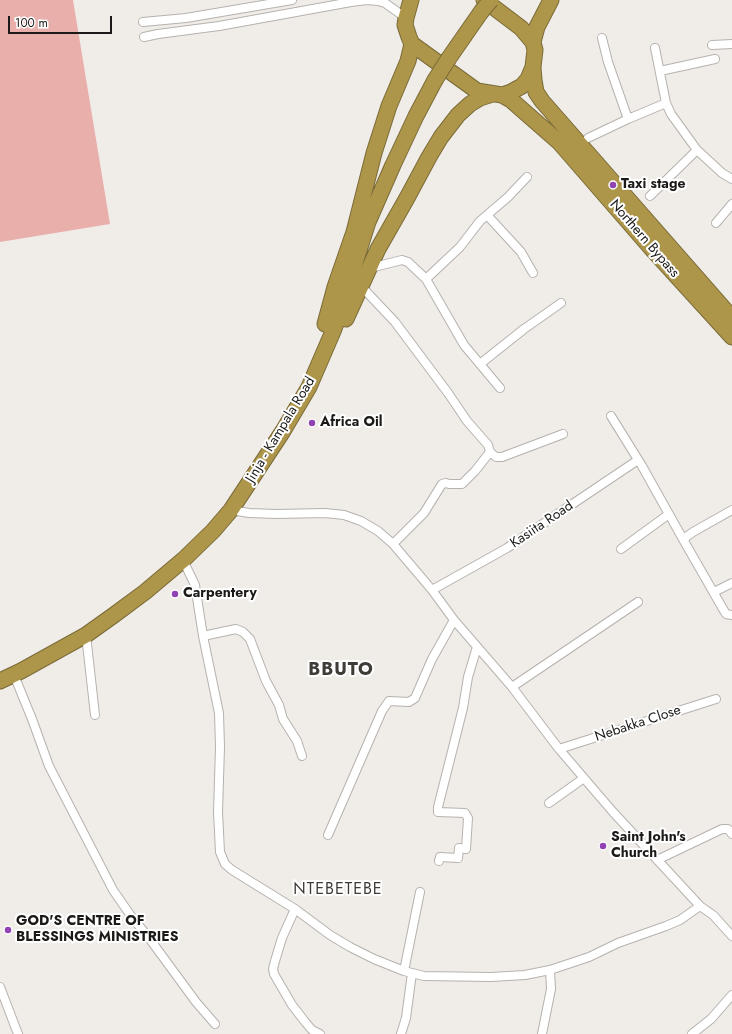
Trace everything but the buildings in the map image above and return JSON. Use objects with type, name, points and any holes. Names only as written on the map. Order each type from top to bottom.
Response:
[{"type":"highway","points":[[309,387],[335,287],[354,232],[374,153],[389,106],[408,61],[412,44],[406,29],[406,18],[411,0]]},
{"type":"highway","points":[[533,42],[537,27],[552,0]]},
{"type":"highway","points":[[309,387],[330,355],[360,285],[381,243],[441,137],[458,115],[470,104],[480,98],[512,92],[528,80],[533,67],[535,50],[533,42],[521,28],[485,4]]},
{"type":"highway","name":"Jinja - Kampala Road","points":[[0,681],[86,635],[145,592],[183,560],[231,510],[283,431],[309,387],[334,328],[368,222],[392,165],[435,80],[485,4]]},
{"type":"highway","name":"Northern Bypass","points":[[412,44],[477,91],[498,94],[516,104],[559,142],[651,248],[732,337]]},
{"type":"highway","name":"Northern Bypass","points":[[533,67],[536,92],[542,101],[732,318]]},
{"type":"street","points":[[143,22],[201,16],[292,0]]},
{"type":"street","points":[[144,37],[219,26],[367,0],[378,0],[385,3],[406,18]]},
{"type":"street","points":[[602,38],[608,62],[628,119]]},
{"type":"street","points":[[712,45],[732,44]]},
{"type":"street","points":[[655,48],[666,103],[671,114],[697,150],[722,173],[732,179]]},
{"type":"street","points":[[660,71],[715,59]]},
{"type":"street","points":[[588,138],[666,103]]},
{"type":"street","points":[[650,196],[697,150]]},
{"type":"street","points":[[426,280],[460,247],[480,221],[508,197],[527,177]]},
{"type":"street","points":[[716,223],[732,204]]},
{"type":"street","points":[[487,215],[521,252],[533,273]]},
{"type":"street","points":[[369,269],[402,260],[408,262],[426,280],[464,345],[500,388]]},
{"type":"street","points":[[360,285],[395,322],[467,421],[488,445],[490,452],[496,457],[502,457],[564,434]]},
{"type":"street","points":[[480,364],[561,302]]},
{"type":"street","points":[[611,416],[644,470],[726,614],[732,615]]},
{"type":"street","points":[[393,544],[424,513],[442,484],[462,484],[475,471],[490,452]]},
{"type":"street","name":"Kasiita Road","points":[[432,590],[507,548],[638,460]]},
{"type":"street","points":[[231,510],[249,513],[325,513],[344,515],[361,521],[378,531],[393,544],[432,590],[454,620],[512,687],[584,778],[700,906],[713,915],[732,936]]},
{"type":"street","points":[[684,540],[693,532],[732,510]]},
{"type":"street","points":[[621,548],[669,514]]},
{"type":"street","points":[[183,560],[195,585],[203,636],[219,713],[220,747],[218,812],[220,852],[225,864],[232,870],[295,909],[330,935],[350,947],[374,959],[408,972],[424,976],[491,977],[525,975],[550,970],[589,958],[618,943],[666,926],[680,920],[700,906]]},
{"type":"street","points":[[714,592],[732,584]]},
{"type":"street","points":[[512,687],[638,602]]},
{"type":"street","points":[[328,835],[382,711],[389,701],[409,702],[415,698],[432,659],[454,620]]},
{"type":"street","points":[[203,636],[236,629],[243,632],[250,639],[283,719],[296,741],[302,756]]},
{"type":"street","points":[[86,635],[95,715]]},
{"type":"street","points":[[439,861],[440,857],[458,858],[459,848],[466,849],[468,818],[465,813],[438,812],[438,806],[461,714],[468,677],[477,647]]},
{"type":"street","points":[[14,674],[49,766],[113,890],[196,1002],[215,1024]]},
{"type":"street","name":"Nebakka Close","points":[[559,748],[716,699]]},
{"type":"street","points":[[549,803],[584,778]]},
{"type":"street","points":[[657,860],[722,829],[728,829],[732,834]]},
{"type":"street","points":[[401,1034],[406,1018],[408,972],[420,892]]},
{"type":"street","points":[[295,909],[282,938],[273,969],[274,974],[292,1005],[312,1030],[320,1034]]},
{"type":"street","points":[[542,1034],[551,989],[550,970]]},
{"type":"street","points":[[0,987],[18,1034]]},
{"type":"street","points":[[692,1034],[711,1020],[732,995]]},
{"type":"shaded area","points":[[0,0],[73,0],[110,224],[0,242]]},
{"type":"place","name":"Taxi stage","points":[[613,185]]},
{"type":"place","name":"Africa Oil","points":[[312,423]]},
{"type":"place","name":"Carpentery","points":[[175,594]]},
{"type":"place","name":"Saint John's Church","points":[[603,846]]},
{"type":"place","name":"GOD'S CENTRE OF BLESSINGS MINISTRIES","points":[[8,930]]},
{"type":"district","name":"BBUTO","points":[[341,671]]},
{"type":"district","name":"NTEBETEBE","points":[[338,890]]}]
